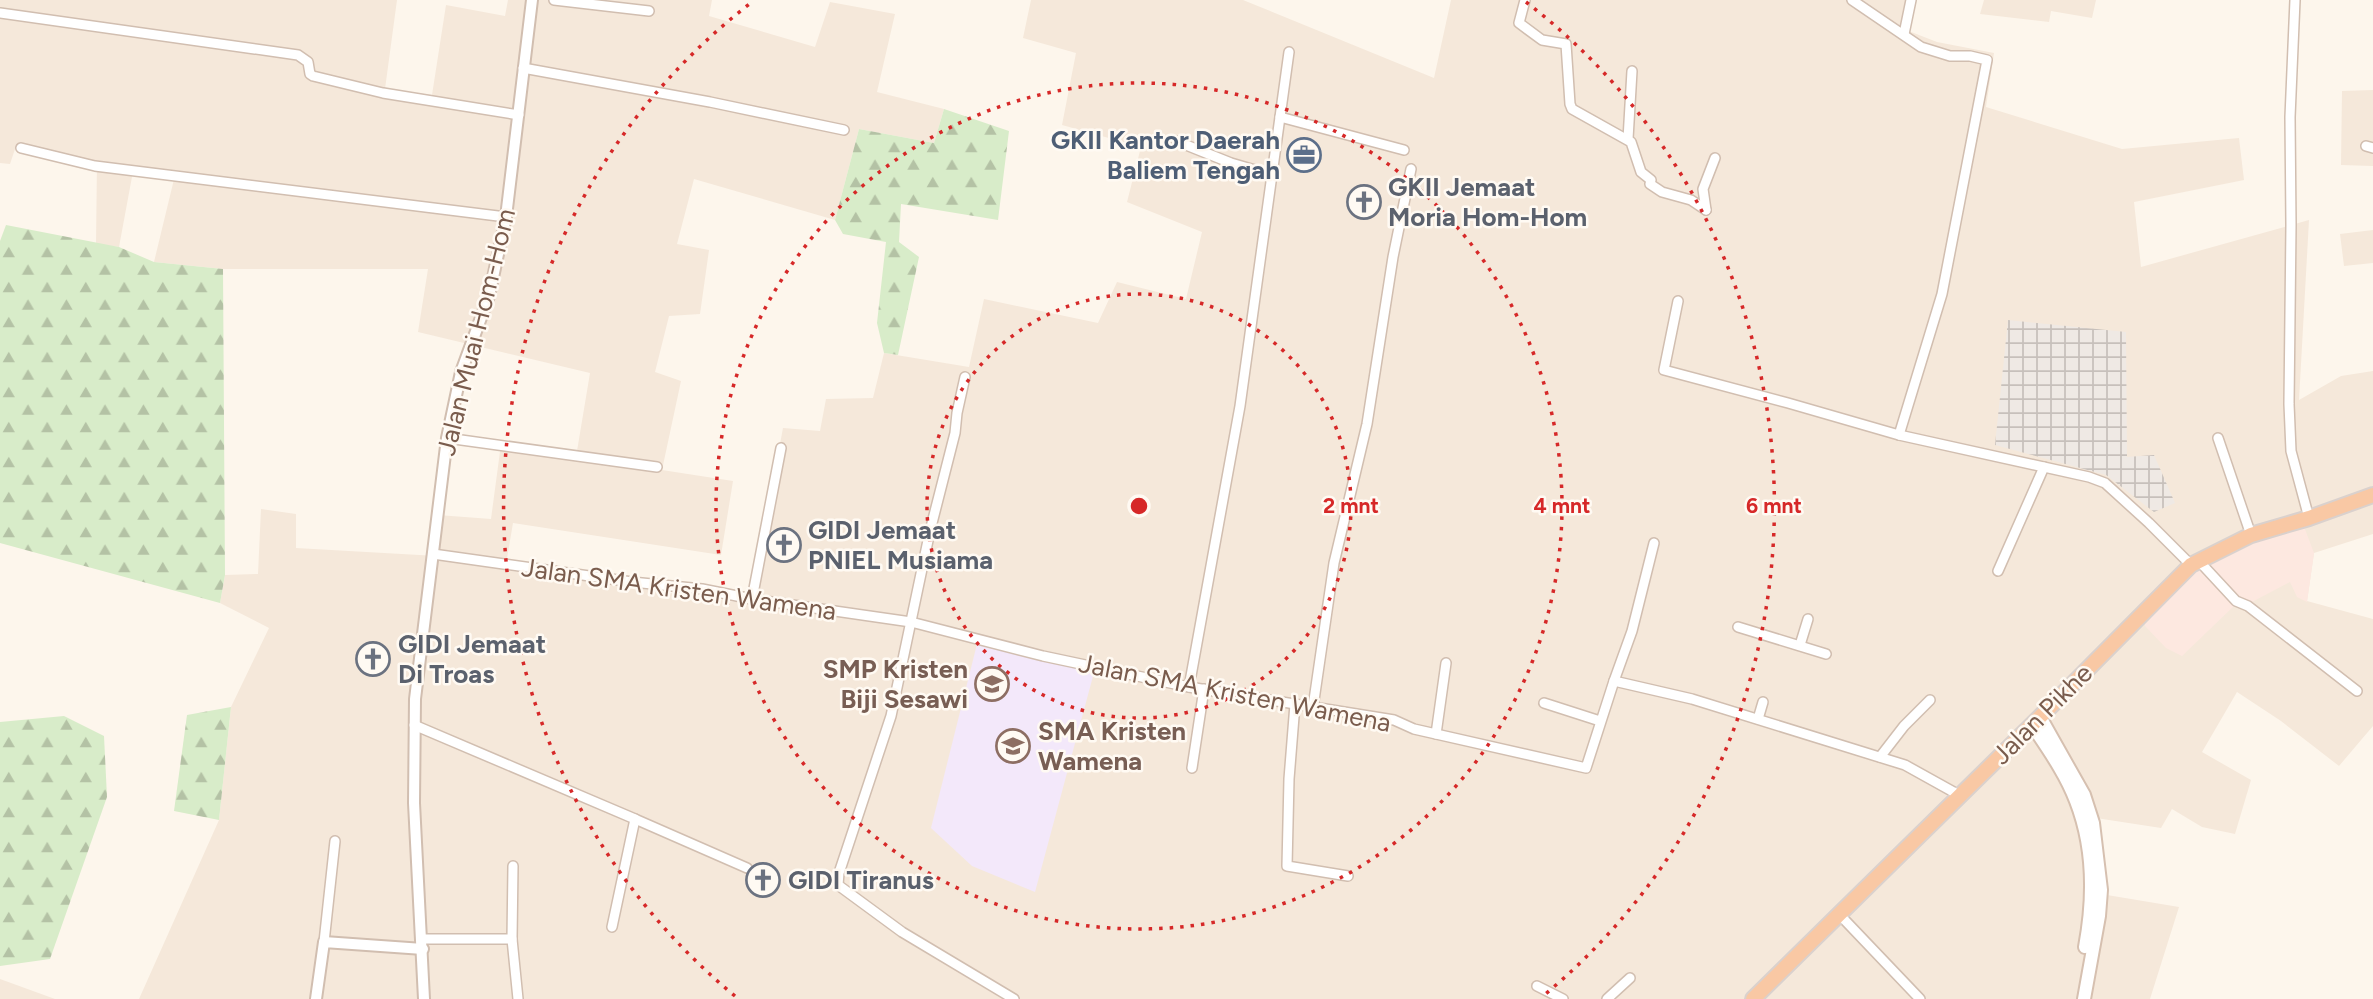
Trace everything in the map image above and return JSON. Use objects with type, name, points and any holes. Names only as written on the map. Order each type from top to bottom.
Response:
[{"type":"highway","name":"Jalan Pikhe","points":[[1753,999],[2194,563],[2251,535],[2373,495]]},
{"type":"main road","points":[[2036,721],[2076,800],[2084,827],[2092,892],[2076,999]]},
{"type":"main road","points":[[2036,721],[2084,795],[2092,823],[2101,890],[2084,999]]},
{"type":"street","name":"Jalan Muai Hom-Hom","points":[[424,999],[414,803],[415,699],[447,438],[461,372],[489,296],[506,217],[532,0]]},
{"type":"street","points":[[554,0],[649,11]]},
{"type":"street","points":[[1525,0],[1519,23],[1542,40],[1566,44],[1572,109],[1628,139],[1636,152],[1641,173],[1651,180],[1650,184],[1662,192],[1691,200],[1706,210],[1703,189],[1715,158]]},
{"type":"street","points":[[1852,0],[1922,47],[1950,56],[1970,56],[1987,60],[1942,294],[1899,435]]},
{"type":"street","points":[[1904,34],[1911,0]]},
{"type":"street","points":[[2295,0],[2290,117],[2288,404],[2291,451],[2309,518]]},
{"type":"street","points":[[0,13],[298,55],[308,62],[310,74],[313,76],[383,93],[519,115]]},
{"type":"street","points":[[1189,687],[1240,406],[1289,52]]},
{"type":"street","points":[[523,68],[844,130]]},
{"type":"street","points":[[1628,139],[1632,71]]},
{"type":"street","points":[[1280,117],[1404,150]]},
{"type":"street","points":[[1176,141],[1231,163],[1272,175]]},
{"type":"street","points":[[21,148],[95,166],[506,217]]},
{"type":"street","points":[[1313,707],[1334,563],[1367,424],[1391,270],[1411,169]]},
{"type":"street","points":[[1678,301],[1664,370],[1788,402],[1899,435],[2089,477],[2105,483],[2236,601],[2248,606],[2357,691]]},
{"type":"street","points":[[965,377],[955,433],[930,531],[891,716],[839,873],[838,886],[902,932],[1014,999]]},
{"type":"street","points":[[447,438],[657,467]]},
{"type":"street","points":[[2218,438],[2251,535]]},
{"type":"street","points":[[752,599],[781,448]]},
{"type":"street","points":[[1998,571],[2043,467]]},
{"type":"street","name":"Jalan SMA Kristen Wamena","points":[[433,554],[702,589],[911,622],[1043,656],[1189,687],[1394,720],[1414,729],[1586,768],[1632,631],[1654,543]]},
{"type":"street","points":[[1800,645],[1808,619]]},
{"type":"street","points":[[1738,627],[1826,654]]},
{"type":"street","points":[[1436,734],[1446,663]]},
{"type":"street","points":[[1614,681],[1692,699],[1905,765],[1959,795]]},
{"type":"street","points":[[1192,768],[1204,689]]},
{"type":"street","points":[[1880,757],[1904,726],[1930,700]]},
{"type":"street","points":[[1758,719],[1763,702]]},
{"type":"street","points":[[1544,703],[1600,721]]},
{"type":"street","points":[[1295,704],[1289,779],[1287,866],[1348,876]]},
{"type":"street","points":[[414,725],[747,868]]},
{"type":"street","points":[[612,928],[635,820]]},
{"type":"street","points":[[316,999],[335,841]]},
{"type":"street","points":[[513,866],[512,939],[518,999]]},
{"type":"street","points":[[1838,914],[1920,999]]},
{"type":"street","points":[[324,942],[422,944],[512,939]]},
{"type":"street","points":[[1607,999],[1630,978]]},
{"type":"street","points":[[1537,986],[1563,999]]},
{"type":"shaded area","points":[[0,0],[397,0],[385,89],[432,95],[446,5],[505,16],[508,0],[712,0],[709,16],[815,47],[830,2],[895,14],[877,92],[944,109],[934,143],[859,129],[835,220],[694,179],[677,244],[709,250],[700,314],[669,316],[655,372],[681,381],[662,470],[733,481],[721,555],[513,523],[505,570],[750,604],[783,428],[820,431],[826,399],[873,398],[884,353],[969,367],[984,299],[1098,323],[1117,282],[1186,299],[1202,232],[1127,202],[1141,147],[1062,125],[1076,53],[1023,38],[1031,0],[1243,0],[1434,78],[1451,0],[1909,0],[1901,28],[1937,42],[1994,53],[1986,107],[2122,149],[2239,138],[2244,180],[2134,202],[2141,267],[2309,220],[2299,400],[2341,376],[2373,371],[2373,534],[2314,553],[2307,601],[2373,619],[2373,726],[2339,766],[2281,721],[2237,692],[2202,752],[2251,780],[2235,834],[2202,827],[2172,809],[2161,828],[2083,816],[2095,893],[2179,907],[2150,999],[139,999],[219,820],[231,707],[269,628],[220,603],[225,575],[258,574],[261,509],[296,514],[296,548],[437,556],[438,515],[491,519],[501,444],[577,451],[590,373],[418,332],[428,269],[223,269],[154,262],[176,171],[134,166],[119,247],[96,244],[97,162],[16,146],[10,164],[0,163]]},
{"type":"shaded area","points":[[1984,0],[2096,0],[2092,18],[2051,11],[2049,22],[1980,14]]},
{"type":"shaded area","points":[[2373,90],[2373,166],[2341,165],[2342,91]]},
{"type":"shaded area","points":[[2373,230],[2373,263],[2344,266],[2340,234]]},
{"type":"shaded area","points":[[2008,320],[2126,332],[2127,457],[2154,455],[2175,503],[2154,512],[2106,475],[1995,445]]},
{"type":"shaded area","points":[[2303,524],[2314,553],[2307,602],[2297,597],[2290,582],[2250,603],[2235,605],[2182,656],[2166,648],[2145,626],[2145,619],[2191,573],[2250,542]]},
{"type":"shaded area","name":"SMA Kristen Wamena","points":[[978,640],[1096,665],[1035,892],[972,866],[931,828]]},
{"type":"shaded area","points":[[0,979],[55,999],[0,999]]},
{"type":"green space","points":[[944,109],[1009,131],[998,220],[901,204],[899,242],[919,257],[898,355],[884,353],[877,323],[886,242],[843,234],[835,220],[859,129],[934,143]]},
{"type":"green space","points":[[6,225],[119,247],[154,262],[223,269],[225,575],[220,603],[0,543],[0,241]]},
{"type":"green space","points":[[231,707],[219,820],[174,811],[187,715]]},
{"type":"green space","points":[[64,716],[104,736],[107,797],[50,959],[0,966],[0,722]]},
{"type":"place","name":"GKII Kantor Daerah Baliem Tengah","points":[[1304,155]]},
{"type":"place","name":"GKII Jemaat Moria Hom-Hom","points":[[1364,202]]},
{"type":"place","name":"GIDI Jemaat PNIEL Musiama","points":[[784,545]]},
{"type":"place","name":"GIDI Jemaat Di Troas","points":[[373,659]]},
{"type":"place","name":"SMP Kristen Biji Sesawi","points":[[992,684]]},
{"type":"place","name":"SMA Kristen Wamena","points":[[1013,746]]},
{"type":"place","name":"GIDI Tiranus","points":[[763,880]]}]
